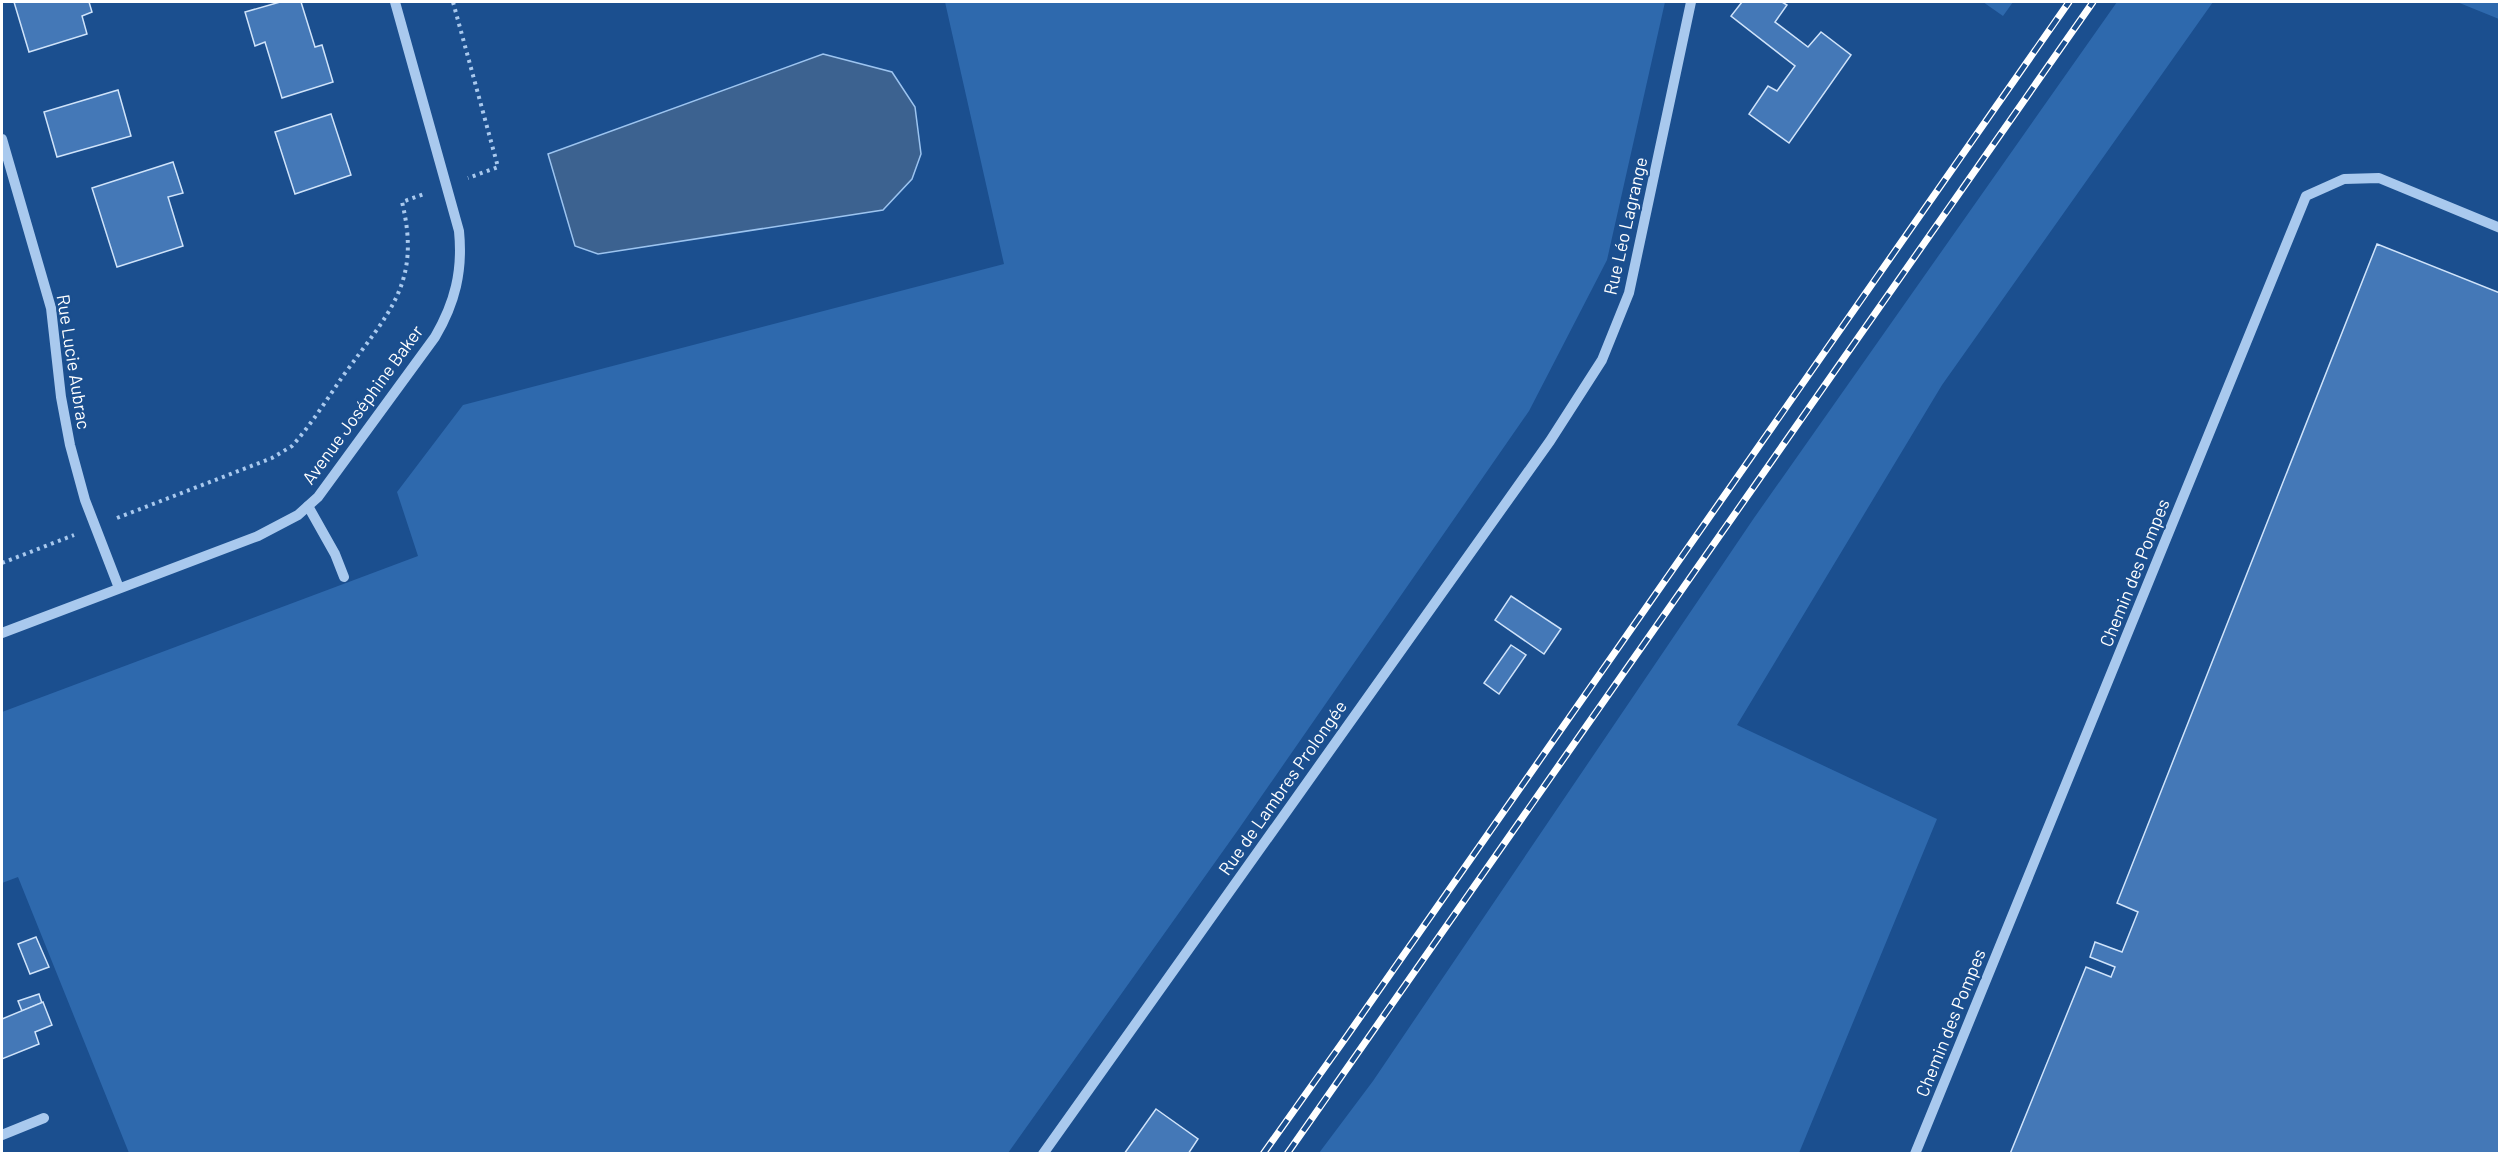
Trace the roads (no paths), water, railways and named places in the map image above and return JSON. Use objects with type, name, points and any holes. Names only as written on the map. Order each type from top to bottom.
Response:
[{"type":"street","name":"Avenue Joséphine Baker","points":[[2,633],[258,536],[285,523],[308,506],[338,472],[435,337],[449,311],[458,284],[461,257],[459,231],[448,185],[394,2]]},
{"type":"street","name":"Rue Léo Lagrange","points":[[1550,441],[1602,360],[1629,293],[1691,2]]},
{"type":"street","name":"Rue Lucie Aubrac","points":[[2,139],[51,308],[61,397],[70,444],[85,500],[119,588]]},
{"type":"street","name":"Chemin des Pompes","points":[[1915,1154],[2306,196],[2344,179],[2379,178],[2499,228]]},
{"type":"street","name":"Rue de Lambres Prolongée","points":[[1043,1154],[1550,441]]},
{"type":"street","points":[[308,506],[335,554],[344,577]]},
{"type":"street","points":[[2,1135],[44,1119]]},
{"type":"railway","points":[[1263,1154],[2069,2]]},
{"type":"railway","points":[[1287,1154],[2093,2]]}]
